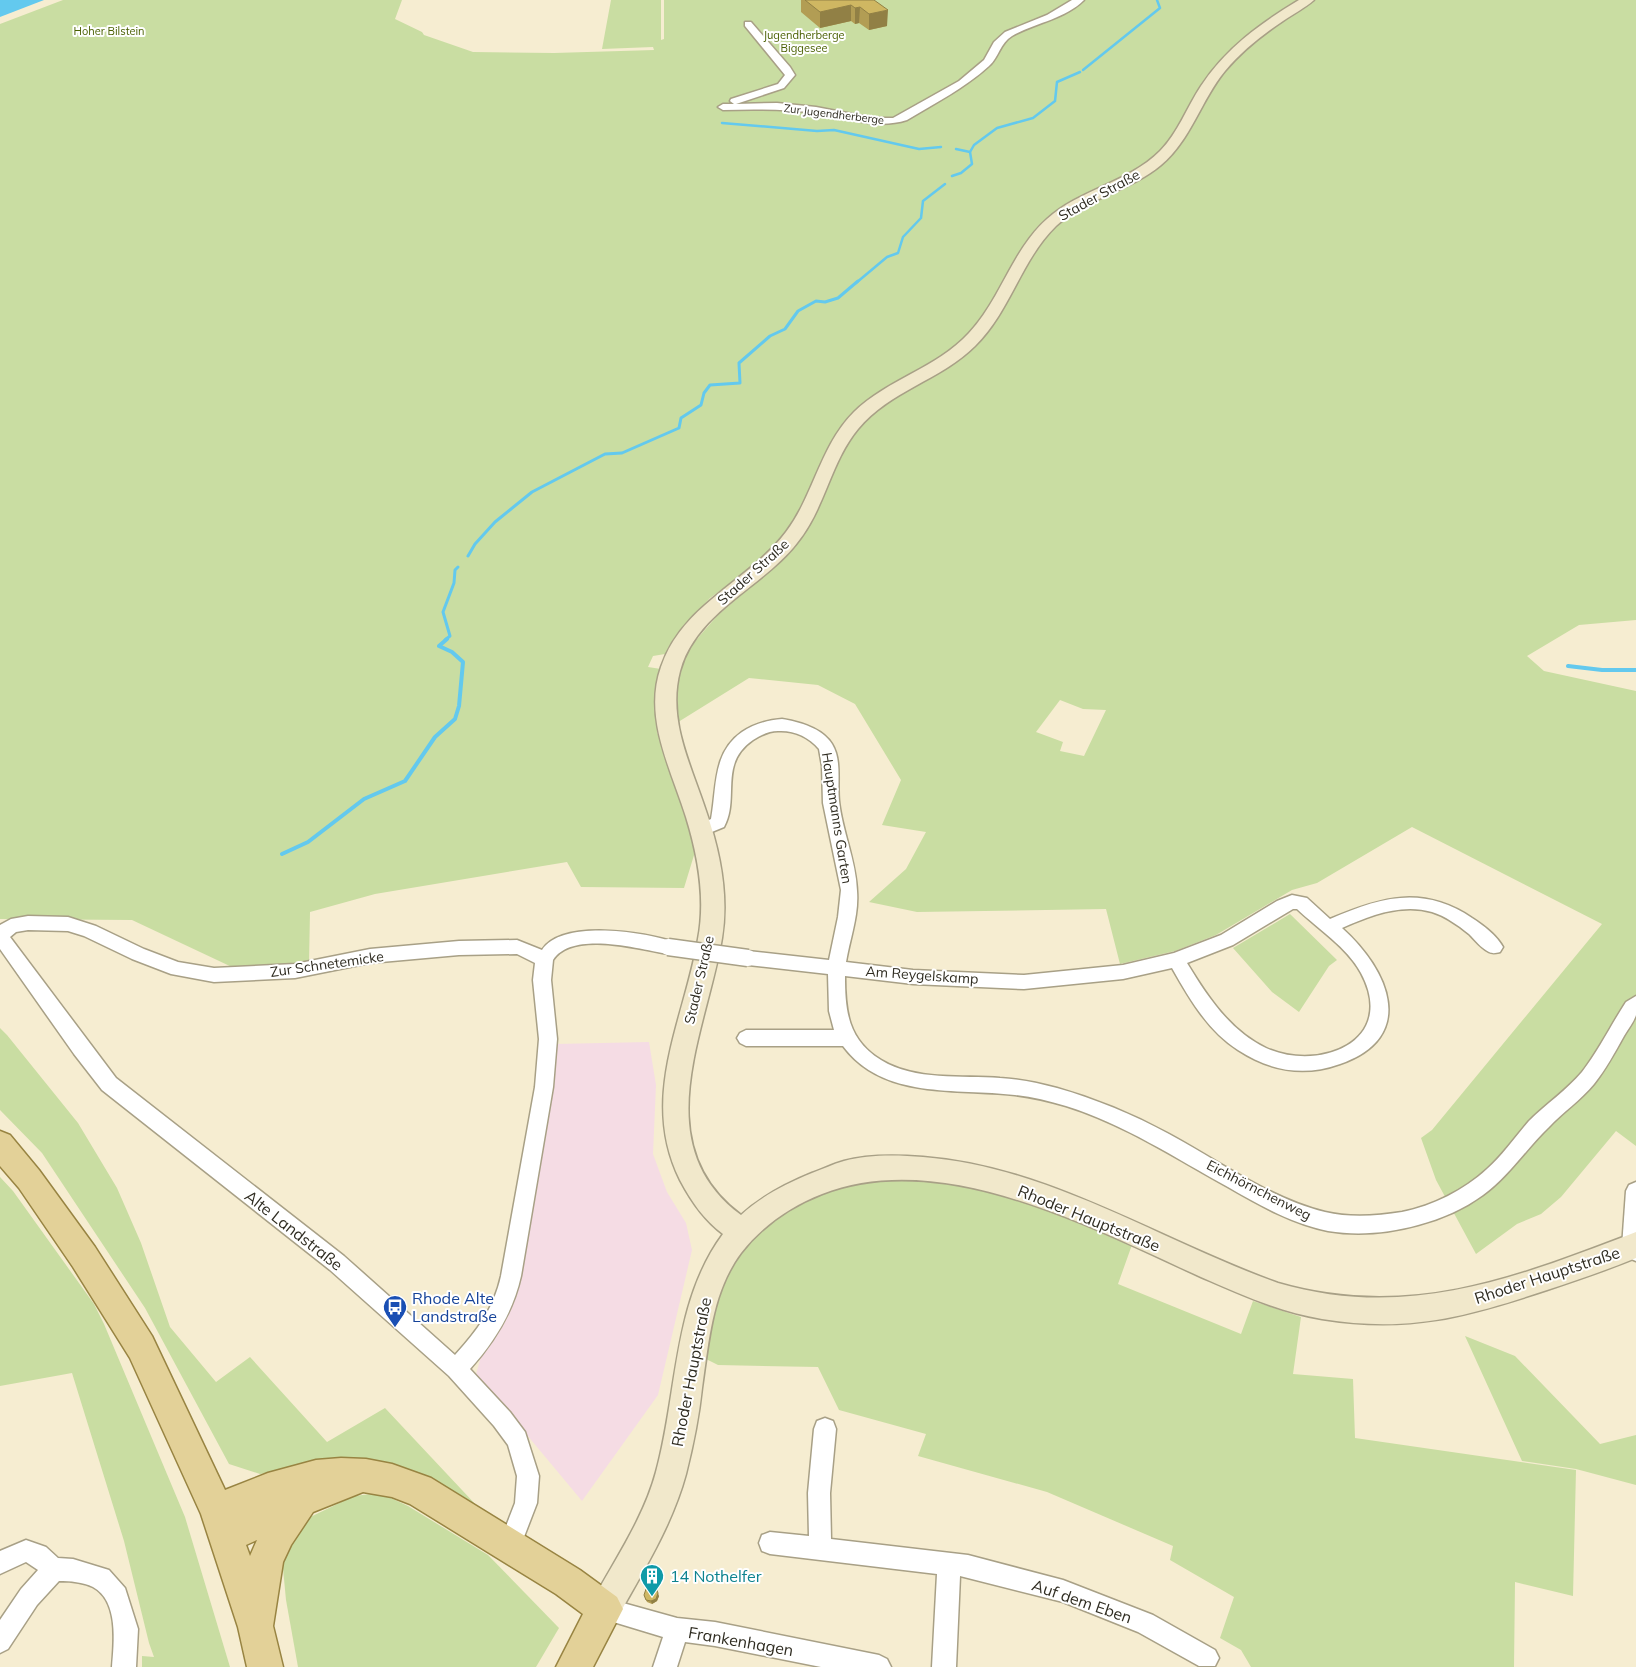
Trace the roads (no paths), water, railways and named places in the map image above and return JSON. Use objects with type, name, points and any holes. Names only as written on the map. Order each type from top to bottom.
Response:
[{"type":"main road","points":[[0,1144],[29,1179],[73,1242],[114,1302],[141,1347],[222,1523],[256,1628],[266,1667]]},
{"type":"main road","points":[[222,1523],[293,1481],[318,1475],[367,1476],[399,1482],[419,1490],[568,1582],[605,1608],[574,1667]]},
{"type":"main road","points":[[222,1523],[303,1499],[367,1476]]},
{"type":"main road","points":[[256,1628],[266,1559],[279,1533],[303,1499]]},
{"type":"street","name":"Zur Jugendherberge","points":[[748,24],[790,75],[781,86],[726,103],[723,106],[724,108],[777,106],[816,110],[873,121],[894,121],[903,118],[962,83],[988,62],[997,44],[1008,34],[1050,17],[1080,0]]},
{"type":"street","name":"Stader Straße","points":[[742,1231],[722,1219],[708,1201],[692,1176],[678,1140],[675,1103],[680,1065],[710,939],[712,917],[710,866],[702,830],[666,730],[664,704],[672,664],[684,640],[704,616],[774,557],[798,529],[840,438],[852,423],[876,403],[944,363],[973,339],[987,322],[1031,246],[1048,226],[1077,205],[1141,172],[1157,161],[1173,143],[1209,83],[1232,54],[1257,32],[1308,0]]},
{"type":"street","name":"Hauptmanns Garten","points":[[702,830],[718,822],[729,753],[744,736],[759,729],[790,726],[811,734],[826,746],[829,759],[831,802],[850,898],[837,969]]},
{"type":"street","name":"Am Reygelskamp","points":[[544,959],[560,943],[588,937],[913,977],[1024,982],[1123,972],[1176,960],[1227,940],[1292,902],[1301,904],[1357,955],[1368,969],[1379,996],[1378,1022],[1367,1042],[1336,1060],[1294,1064],[1260,1054],[1233,1037],[1219,1024],[1194,991],[1176,960]]},
{"type":"street","points":[[1328,928],[1375,907],[1396,902],[1424,904],[1447,911],[1463,919],[1494,947]]},
{"type":"street","name":"Zur Schnetemicke","points":[[0,936],[11,926],[28,923],[68,924],[90,930],[138,954],[177,969],[214,975],[295,971],[370,956],[460,948],[517,947],[544,959]]},
{"type":"street","name":"Alte Landstraße","points":[[0,936],[33,977],[89,1061],[109,1084],[337,1263],[456,1369],[502,1419],[522,1450],[528,1476],[528,1489],[520,1520],[509,1547]]},
{"type":"street","points":[[456,1369],[488,1333],[505,1300],[538,1131],[548,1038],[542,972],[544,959]]},
{"type":"street","name":"Eichhörnchenweg","points":[[837,969],[838,1016],[846,1038],[864,1059],[880,1068],[900,1075],[944,1084],[1016,1087],[1079,1102],[1126,1122],[1301,1214],[1334,1224],[1383,1224],[1408,1219],[1447,1206],[1493,1176],[1538,1126],[1588,1078],[1636,1002]]},
{"type":"street","points":[[746,1038],[846,1038]]},
{"type":"street","name":"Rhoder Hauptstraße","points":[[605,1608],[634,1558],[665,1492],[685,1411],[699,1315],[712,1277],[725,1253],[742,1231],[763,1213],[808,1185],[860,1169],[887,1167],[910,1166],[964,1175],[1040,1196],[1265,1290],[1304,1303],[1377,1311],[1435,1308],[1499,1293],[1635,1248],[1636,1191]]},
{"type":"street","points":[[820,1549],[819,1493],[825,1429]]},
{"type":"street","name":"Auf dem Eben","points":[[770,1543],[968,1566],[1062,1591],[1145,1623],[1207,1658]]},
{"type":"street","points":[[0,1563],[26,1551],[38,1555],[54,1569],[73,1570],[101,1578],[117,1596],[126,1629],[124,1667]]},
{"type":"street","points":[[944,1667],[949,1564]]},
{"type":"street","points":[[0,1641],[29,1597],[54,1569]]},
{"type":"street","name":"Frankenhagen","points":[[605,1608],[677,1630],[715,1634],[879,1667]]},
{"type":"street","points":[[665,1667],[677,1630]]},
{"type":"water","points":[[0,0],[44,0],[0,17]]},
{"type":"waterway","points":[[1083,70],[1160,8],[1157,0]]},
{"type":"waterway","points":[[970,152],[974,145],[997,128],[1033,118],[1055,101],[1057,82],[1080,72]]},
{"type":"waterway","points":[[722,123],[817,131],[834,130],[919,149],[941,147]]},
{"type":"waterway","points":[[956,149],[970,152]]},
{"type":"waterway","points":[[952,176],[961,173],[972,164],[970,152]]},
{"type":"waterway","points":[[856,283],[887,257],[898,253],[903,237],[921,218],[923,201],[945,184]]},
{"type":"waterway","points":[[468,556],[475,544],[495,522],[532,492],[605,454],[622,453],[679,428],[681,418],[701,405],[704,393],[710,385],[740,383],[739,363],[770,336],[785,329],[798,311],[816,301],[825,302],[838,298],[858,281]]},
{"type":"waterway","points":[[445,640],[450,636],[443,612],[454,583],[455,570],[458,567]]},
{"type":"waterway","points":[[282,854],[308,842],[364,799],[405,781],[435,737],[455,719],[459,706],[463,662],[452,652],[439,646],[447,639]]},
{"type":"waterway","points":[[1568,666],[1602,670],[1636,670]]},
{"type":"place","name":"Rhode Alte Landstraße","points":[[395,1328]]},
{"type":"place","name":"14 Nothelfer","points":[[652,1597]]},
{"type":"park label","name":"Hoher Bilstein","points":[[109,31]]},
{"type":"park label","name":"Jugendherberge Biggesee","points":[[804,41]]}]
